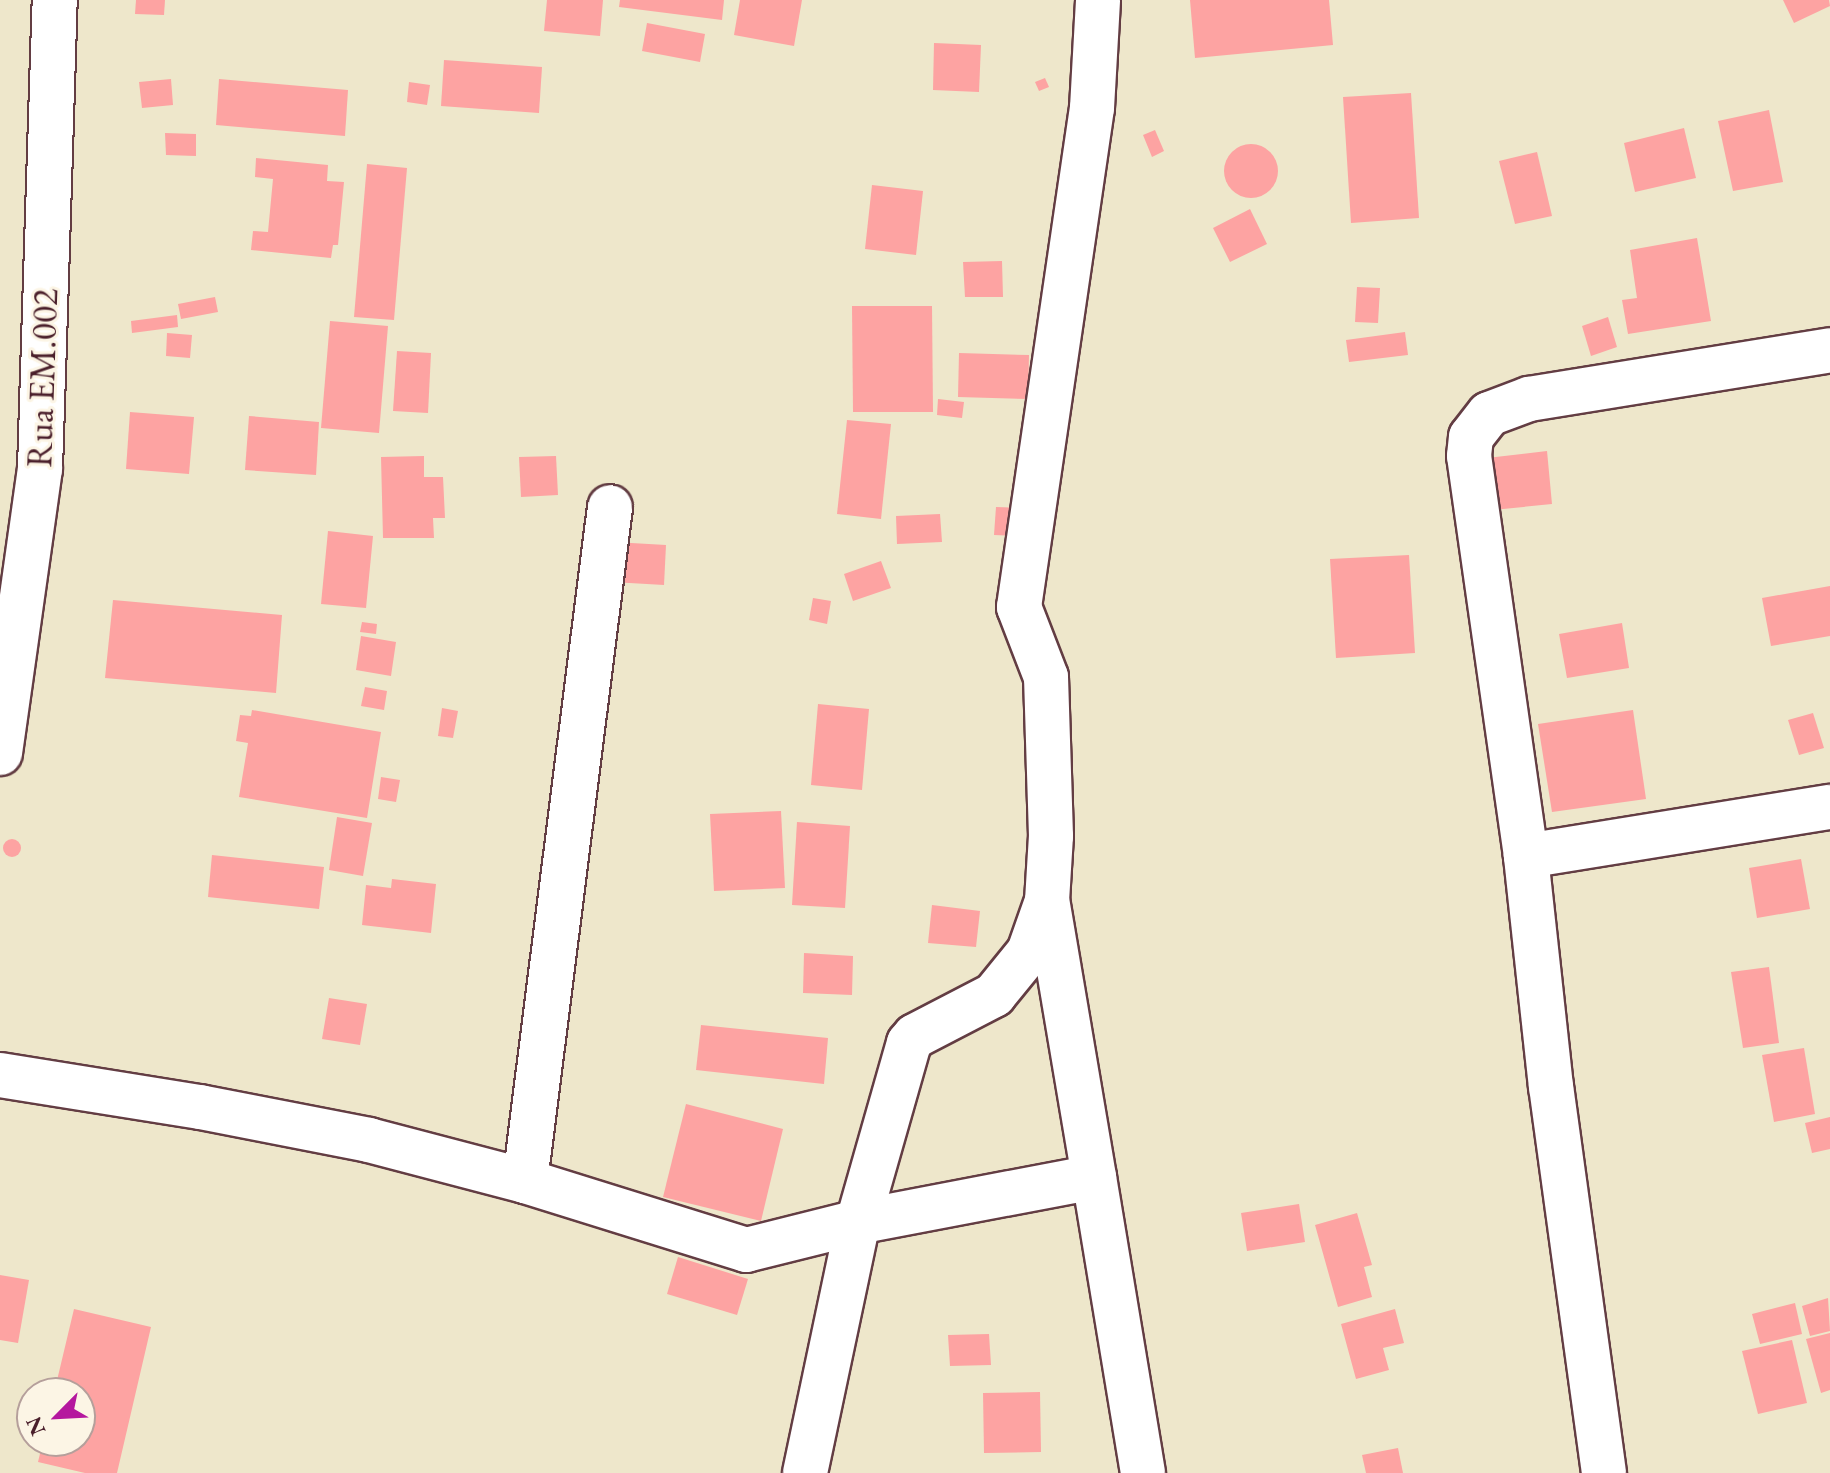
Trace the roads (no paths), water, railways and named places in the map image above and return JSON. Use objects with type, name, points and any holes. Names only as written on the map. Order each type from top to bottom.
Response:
[{"type":"street","name":"Rua EM.002","points":[[0,753],[40,469],[55,0]]},
{"type":"street","points":[[1098,0],[1092,108],[1019,607],[1046,677],[1051,836],[1047,901],[1143,1473]]},
{"type":"street","points":[[1604,1473],[1551,1087],[1526,856],[1469,456],[1471,437],[1489,414],[1529,399],[1830,350]]},
{"type":"street","points":[[525,1181],[610,507]]},
{"type":"street","points":[[1526,856],[1830,807]]},
{"type":"street","points":[[805,1473],[858,1222],[909,1043],[994,995],[1029,952],[1047,901]]},
{"type":"street","points":[[0,1075],[200,1107],[369,1140],[525,1181],[746,1250],[858,1222],[1094,1177]]}]
